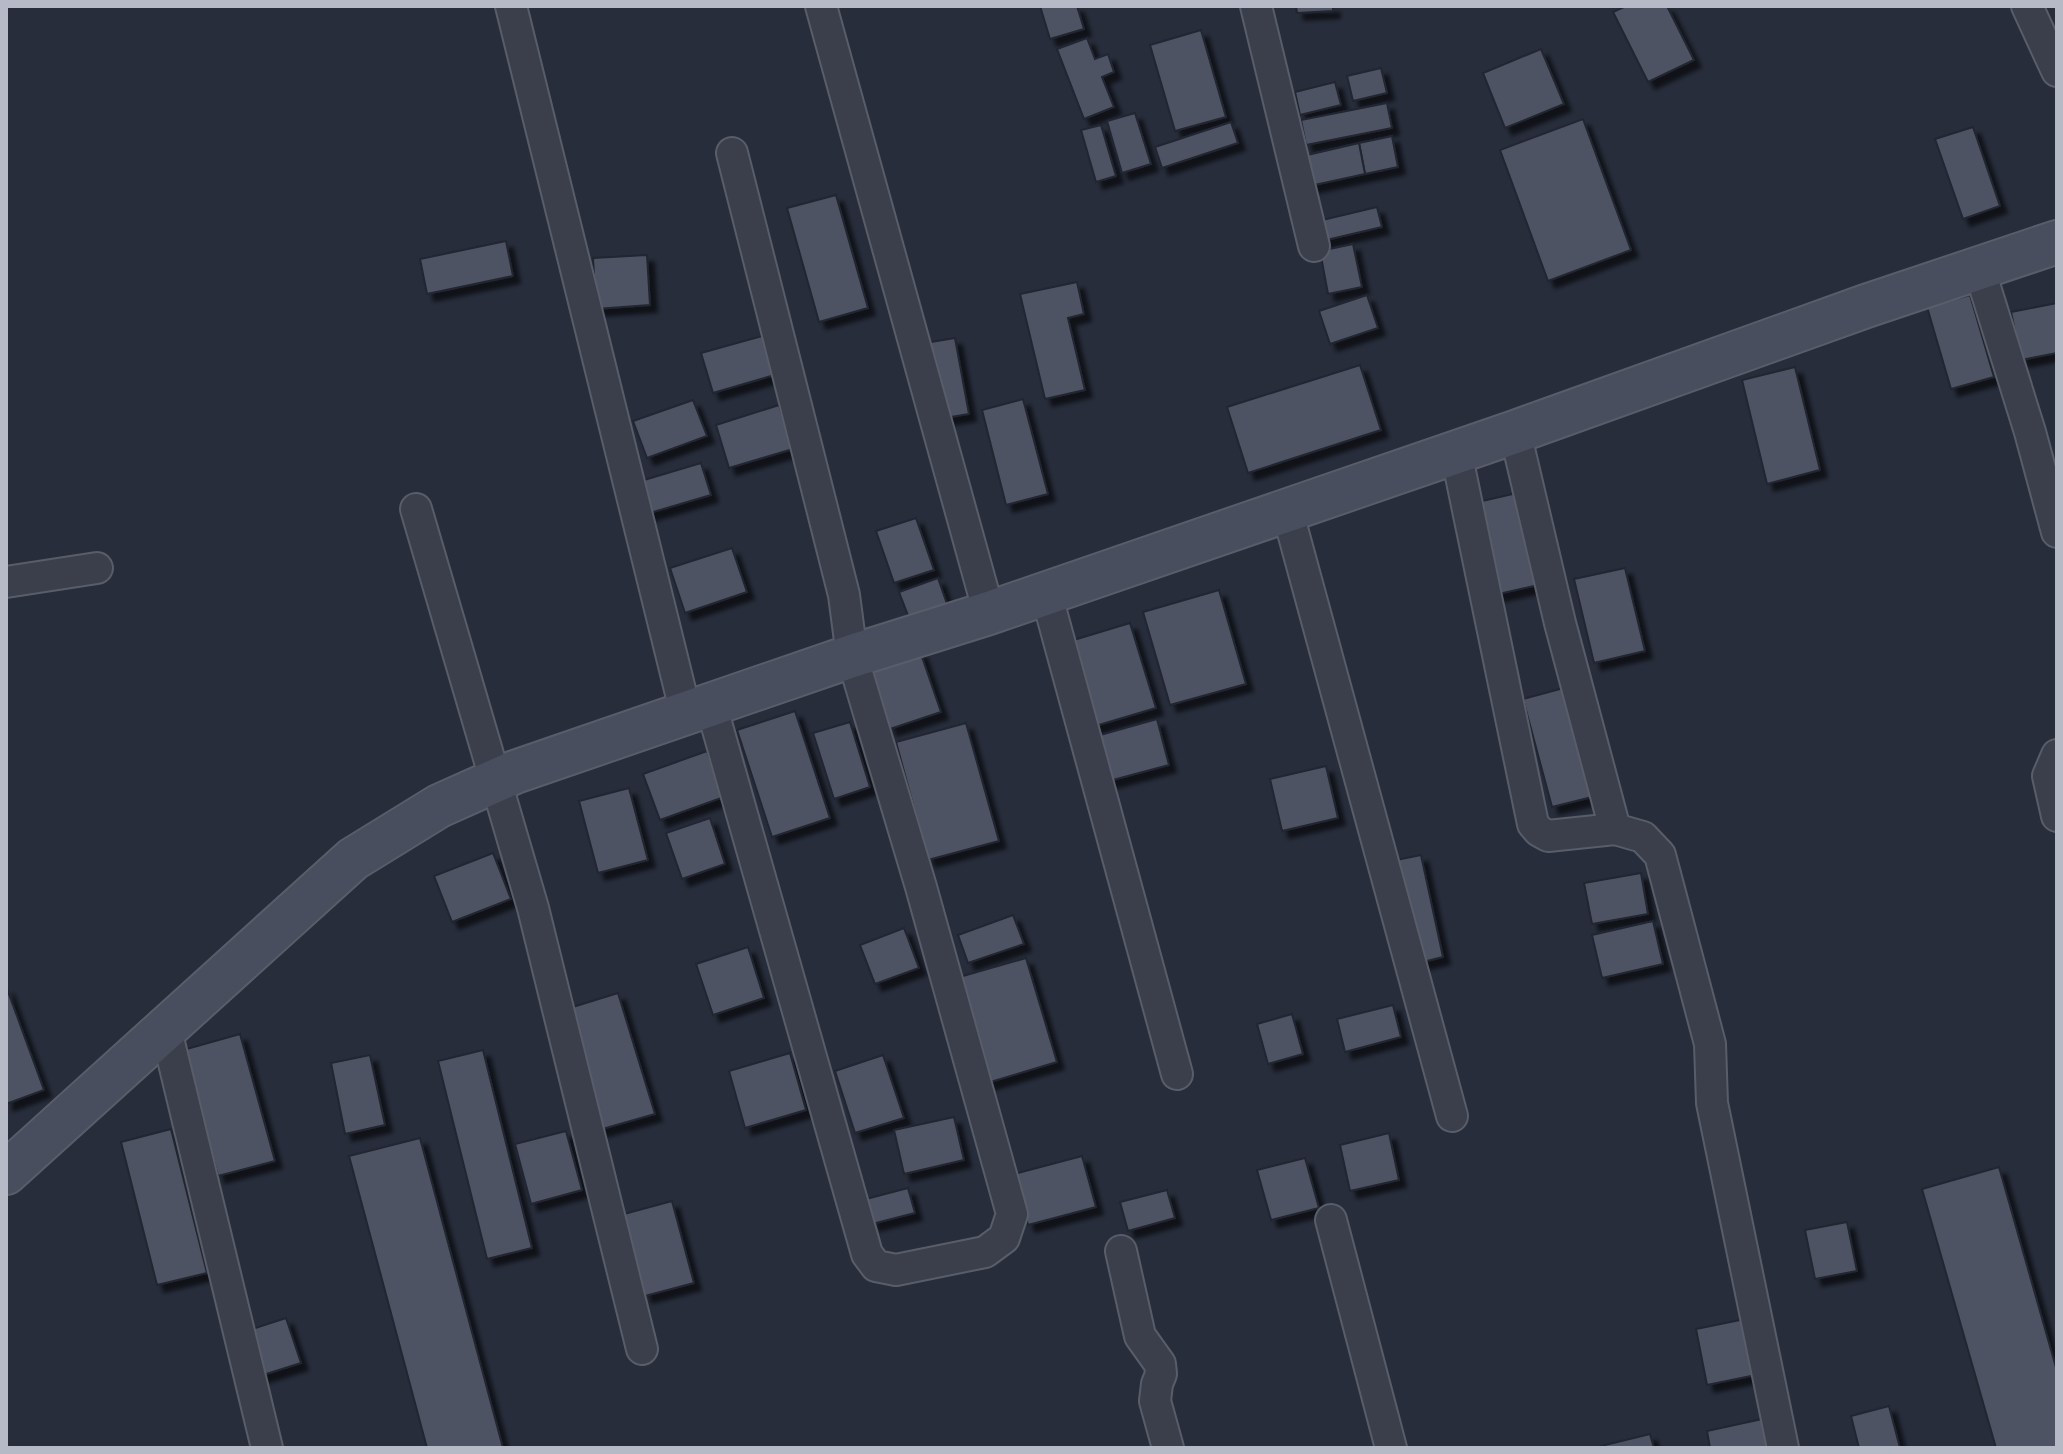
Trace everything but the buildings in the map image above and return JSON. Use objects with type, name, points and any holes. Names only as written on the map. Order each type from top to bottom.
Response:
[{"type":"street","points":[[511,6],[699,710],[867,1254],[876,1266],[896,1270],[985,1252],[1004,1238],[1012,1214],[921,887],[852,656],[844,595],[732,153]]},
{"type":"street","points":[[821,6],[989,613]]},
{"type":"street","points":[[1256,6],[1314,246]]},
{"type":"street","points":[[2027,6],[2057,71]]},
{"type":"street","points":[[6,1173],[353,859],[439,806],[496,780],[1515,432],[2057,242]]},
{"type":"street","points":[[1979,268],[2044,428],[2057,532]]},
{"type":"street","points":[[1515,432],[1560,623],[1615,829]]},
{"type":"street","points":[[1456,452],[1533,824],[1548,836],[1615,829],[1643,837],[1660,855],[1710,1044],[1712,1103],[1783,1448]]},
{"type":"street","points":[[416,509],[533,908],[642,1349]]},
{"type":"street","points":[[1287,510],[1452,1116]]},
{"type":"street","points":[[6,582],[97,568]]},
{"type":"street","points":[[1046,593],[1177,1074]]},
{"type":"street","points":[[2057,755],[2048,776],[2057,816]]},
{"type":"street","points":[[166,1030],[267,1448]]},
{"type":"street","points":[[1331,1220],[1391,1448]]},
{"type":"street","points":[[1121,1251],[1140,1336],[1160,1364],[1155,1401],[1168,1448]]}]
